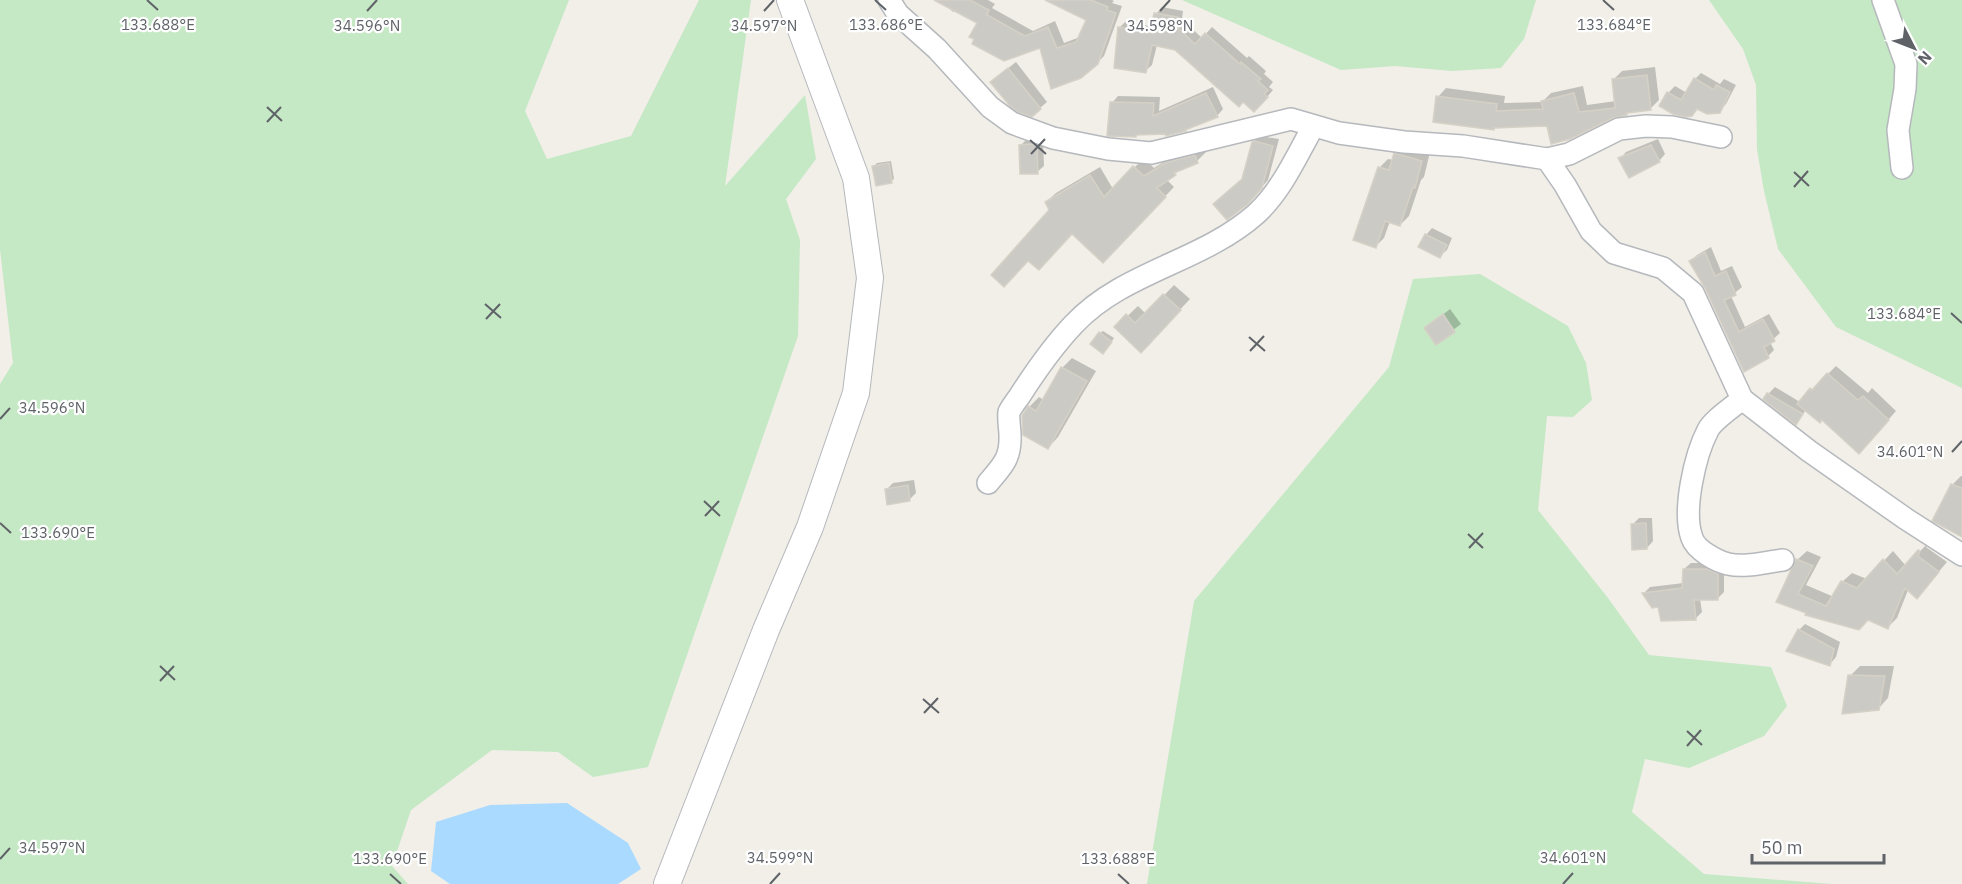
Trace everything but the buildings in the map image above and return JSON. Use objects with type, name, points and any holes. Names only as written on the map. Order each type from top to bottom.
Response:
[{"type":"street","points":[[667,884],[766,630],[810,527],[840,444],[858,381],[870,278],[856,178],[790,0]]},
{"type":"street","points":[[889,0],[898,15],[937,49],[990,107],[1012,123],[1053,138],[1108,149],[1151,153],[1291,119],[1339,133],[1463,146],[1547,159],[1569,154],[1619,129],[1646,126],[1672,128],[1722,137]]},
{"type":"street","points":[[1883,0],[1906,64],[1905,89],[1898,130],[1902,168]]},
{"type":"street","points":[[988,483],[1008,459],[1011,446],[1010,412],[1050,352],[1073,324],[1096,303],[1133,282],[1223,238],[1255,214],[1275,194],[1313,127]]},
{"type":"street","points":[[1547,159],[1565,185],[1591,231],[1614,254],[1663,268],[1693,292],[1742,399],[1838,472],[1962,555]]},
{"type":"street","points":[[1742,399],[1709,428],[1691,481],[1689,523],[1692,540],[1707,554],[1726,564],[1743,566],[1783,560]]},
{"type":"green space","points":[[0,0],[569,0],[525,111],[547,159],[631,136],[699,0],[751,0],[725,186],[805,95],[816,159],[786,199],[800,240],[798,336],[648,767],[593,777],[558,752],[492,750],[411,810],[392,866],[408,884],[0,884],[0,384],[13,363],[0,249]]},
{"type":"green space","points":[[1182,0],[1536,0],[1524,39],[1501,68],[1452,71],[1395,66],[1341,70]]},
{"type":"green space","points":[[1709,0],[1962,0],[1962,388],[1836,327],[1778,249],[1757,149],[1756,85],[1743,49]]},
{"type":"green space","points":[[1480,274],[1568,326],[1586,363],[1592,400],[1573,417],[1547,416],[1538,510],[1608,598],[1649,655],[1771,667],[1787,706],[1764,736],[1689,768],[1645,759],[1632,812],[1704,874],[1832,884],[1147,884],[1194,601],[1389,367],[1413,279]]},
{"type":"water","points":[[567,803],[628,843],[641,869],[618,884],[450,884],[431,871],[436,822],[490,805]]}]
